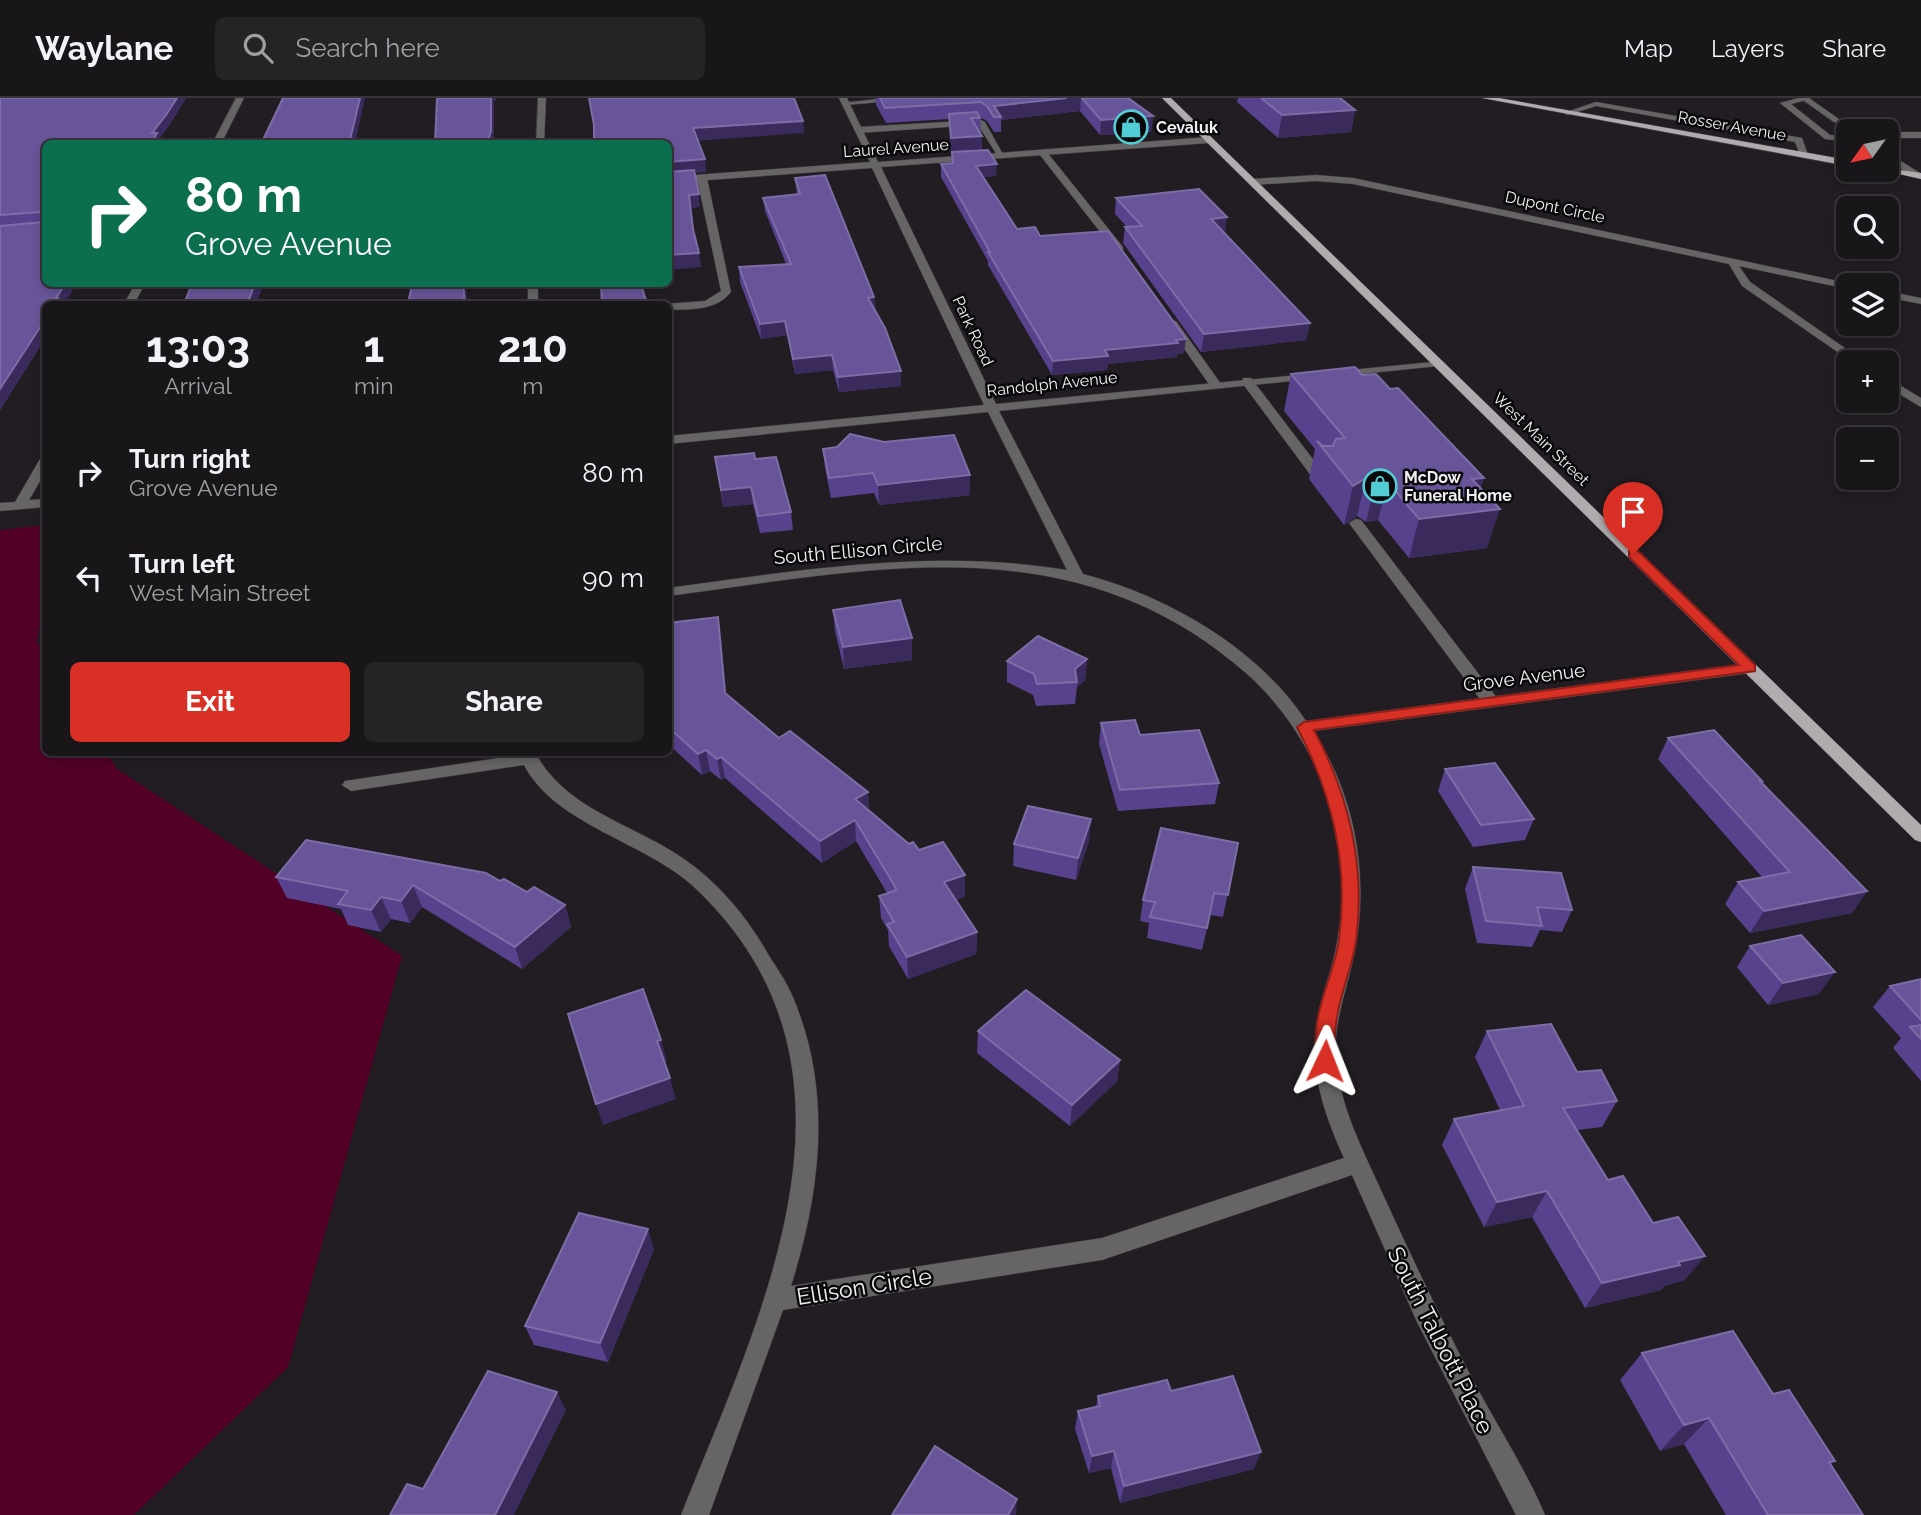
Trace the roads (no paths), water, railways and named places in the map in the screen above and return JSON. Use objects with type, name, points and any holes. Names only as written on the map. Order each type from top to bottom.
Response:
[{"type":"main road","name":"West Main Street","points":[[1166,98],[1921,836]]},
{"type":"main road","name":"Rosser Avenue","points":[[1486,98],[1836,161]]},
{"type":"main road","points":[[1899,172],[1919,176]]},
{"type":"street","points":[[218,140],[240,98]]},
{"type":"street","points":[[540,140],[542,98]]},
{"type":"street","points":[[844,101],[923,98]]},
{"type":"street","points":[[1836,120],[1805,99],[1784,103],[1828,137],[1836,138]]},
{"type":"street","name":"Park Road","points":[[844,101],[992,408],[1077,576]]},
{"type":"street","points":[[1568,113],[1596,104],[1772,135],[1799,140],[1804,155]]},
{"type":"street","points":[[858,130],[981,122],[1002,156]]},
{"type":"street","points":[[1899,135],[1921,135]]},
{"type":"street","name":"Laurel Avenue","points":[[672,180],[1209,140]]},
{"type":"street","points":[[1043,153],[1127,259]]},
{"type":"street","points":[[1899,163],[1919,176]]},
{"type":"street","points":[[672,307],[706,304],[716,301],[726,292],[702,178]]},
{"type":"street","name":"Dupont Circle","points":[[1253,182],[1316,178],[1353,181],[1836,283]]},
{"type":"street","points":[[1733,261],[1735,269],[1746,284],[1841,350]]},
{"type":"street","points":[[1899,297],[1921,301]]},
{"type":"street","points":[[1167,316],[1215,384]]},
{"type":"street","name":"Randolph Avenue","points":[[672,440],[1439,363]]},
{"type":"street","points":[[1247,381],[1320,478]]},
{"type":"street","points":[[1899,389],[1921,403]]},
{"type":"street","points":[[20,505],[42,465]]},
{"type":"street","points":[[0,507],[42,503]]},
{"type":"street","points":[[1356,523],[1490,702]]},
{"type":"street","name":"South Ellison Circle","points":[[672,592],[913,564],[996,565],[1077,576],[1161,609],[1224,647],[1278,694],[1304,727],[1323,762],[1338,803],[1348,847],[1351,893],[1347,942],[1326,1022],[1325,1061],[1333,1102],[1358,1163]]},
{"type":"street","name":"Grove Avenue","points":[[1304,727],[1750,668]]},
{"type":"street","points":[[351,785],[527,756]]},
{"type":"street","name":"Ellison Circle","points":[[527,756],[545,783],[568,800],[647,844],[704,884],[728,909],[770,968],[787,1004],[799,1042],[807,1084],[810,1129],[804,1197],[776,1300],[1102,1249],[1358,1163]]},
{"type":"street","name":"South Talbott Place","points":[[1358,1163],[1399,1264],[1531,1515]]},
{"type":"street","points":[[695,1515],[776,1300]]},
{"type":"place","name":"Cevaluk","points":[[1131,127]]},
{"type":"place","name":"McDow Funeral Home","points":[[1380,486]]}]
